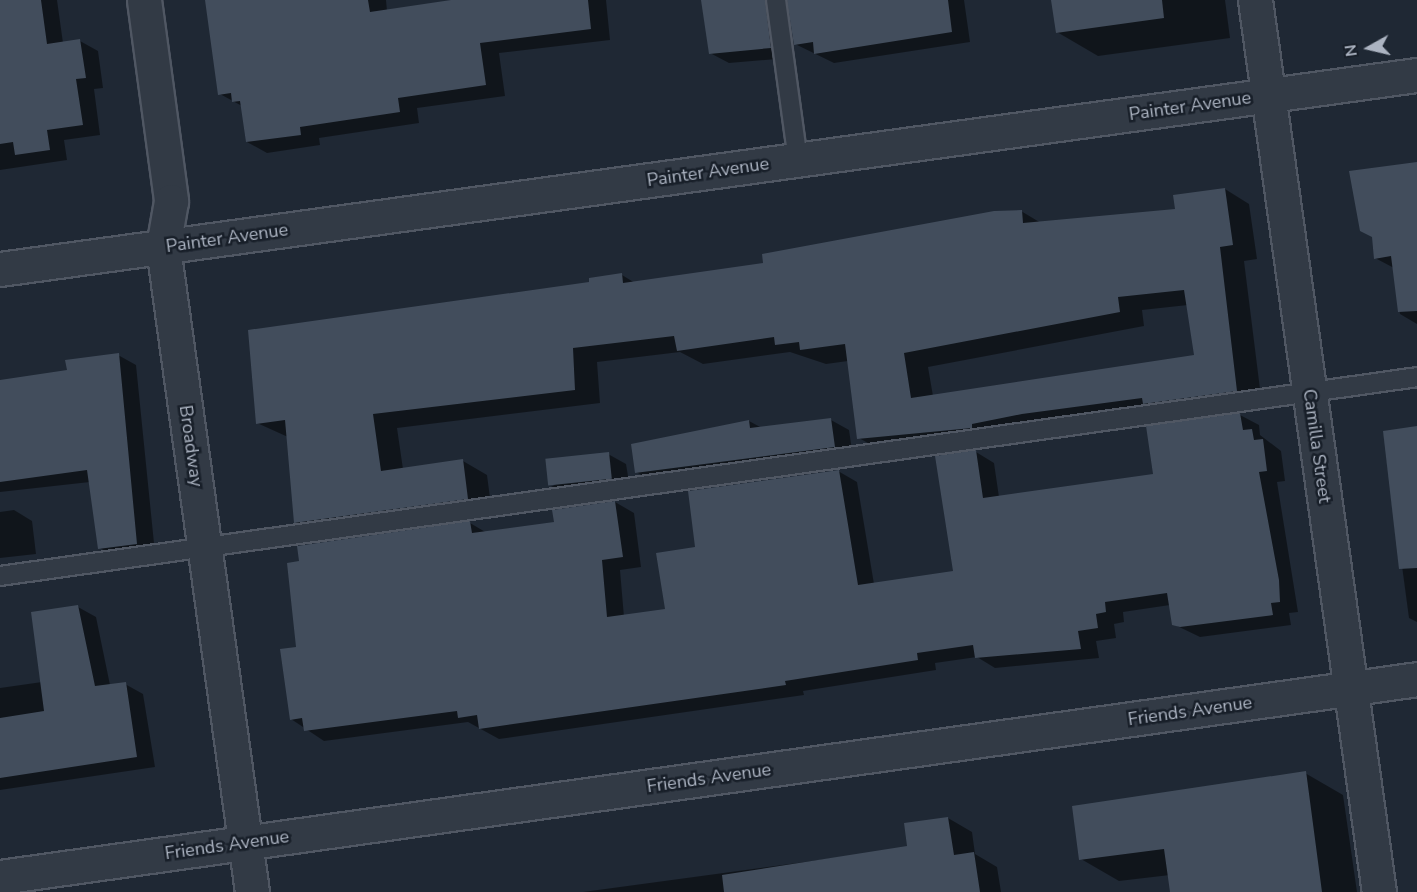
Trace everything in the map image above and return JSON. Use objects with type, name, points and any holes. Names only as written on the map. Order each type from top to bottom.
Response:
[{"type":"street","name":"Broadway","points":[[144,0],[171,201],[163,247],[252,892]]},
{"type":"street","name":"Camilla Street","points":[[1255,0],[1379,892]]},
{"type":"street","name":"Painter Avenue","points":[[0,269],[1417,75]]},
{"type":"street","name":"Friends Avenue","points":[[0,877],[1417,679]]},
{"type":"lane","points":[[776,0],[798,160]]},
{"type":"lane","points":[[0,576],[1417,377]]},
{"type":"building","points":[[0,0],[41,0],[47,44],[80,39],[86,78],[76,79],[83,125],[47,130],[50,150],[15,155],[13,142],[0,144]]},
{"type":"building","points":[[205,0],[368,0],[370,12],[451,0],[588,0],[591,29],[480,43],[486,85],[398,98],[400,112],[300,127],[301,135],[246,142],[240,101],[232,102],[231,93],[218,95]]},
{"type":"building","points":[[701,0],[765,0],[771,48],[709,54]]},
{"type":"building","points":[[787,0],[948,0],[952,32],[814,54],[813,42],[794,45]]},
{"type":"building","points":[[1051,0],[1162,0],[1164,18],[1056,33]]},
{"type":"building","points":[[1417,162],[1417,311],[1398,312],[1391,256],[1374,259],[1372,237],[1360,231],[1349,171]]},
{"type":"building","points":[[1225,188],[1233,245],[1220,247],[1237,391],[1143,404],[1142,398],[1022,414],[972,424],[972,428],[857,439],[845,344],[800,350],[799,342],[775,345],[774,337],[677,351],[674,336],[573,348],[575,390],[373,414],[381,471],[463,459],[468,499],[294,523],[285,420],[256,424],[248,330],[589,282],[589,278],[622,273],[623,283],[763,263],[762,254],[994,211],[1022,210],[1023,223],[1175,209],[1173,195]],"holes":[[[1184,290],[1194,355],[911,398],[904,353],[1120,312],[1118,297]]]},
{"type":"building","points":[[119,353],[137,544],[98,549],[87,470],[0,482],[0,380],[67,370],[65,360]]},
{"type":"building","points":[[1240,413],[1243,430],[1252,429],[1254,440],[1263,439],[1267,471],[1259,472],[1279,580],[1280,602],[1271,603],[1273,615],[1180,627],[1172,625],[1167,593],[1105,602],[1106,612],[1096,614],[1098,628],[1078,631],[1081,649],[975,658],[973,645],[917,653],[918,660],[785,681],[786,685],[479,729],[477,715],[458,718],[457,711],[304,731],[302,718],[290,720],[280,649],[296,647],[287,563],[299,561],[297,546],[470,521],[472,533],[554,522],[552,510],[615,501],[623,557],[602,560],[607,617],[665,609],[656,553],[695,547],[688,491],[839,470],[858,585],[953,571],[935,456],[976,450],[983,498],[1153,474],[1146,426]]},
{"type":"building","points":[[831,418],[835,447],[635,473],[631,444],[749,420],[750,428]]},
{"type":"building","points":[[1417,426],[1417,568],[1399,569],[1383,431]]},
{"type":"building","points":[[609,452],[612,479],[548,486],[545,459]]},
{"type":"building","points":[[78,605],[95,686],[126,682],[137,757],[0,778],[0,718],[44,711],[31,612]]},
{"type":"building","points":[[1306,771],[1322,892],[1170,892],[1164,849],[1079,860],[1072,806]]},
{"type":"building","points":[[948,817],[954,855],[974,852],[980,892],[724,892],[722,875],[907,846],[904,823]]}]
